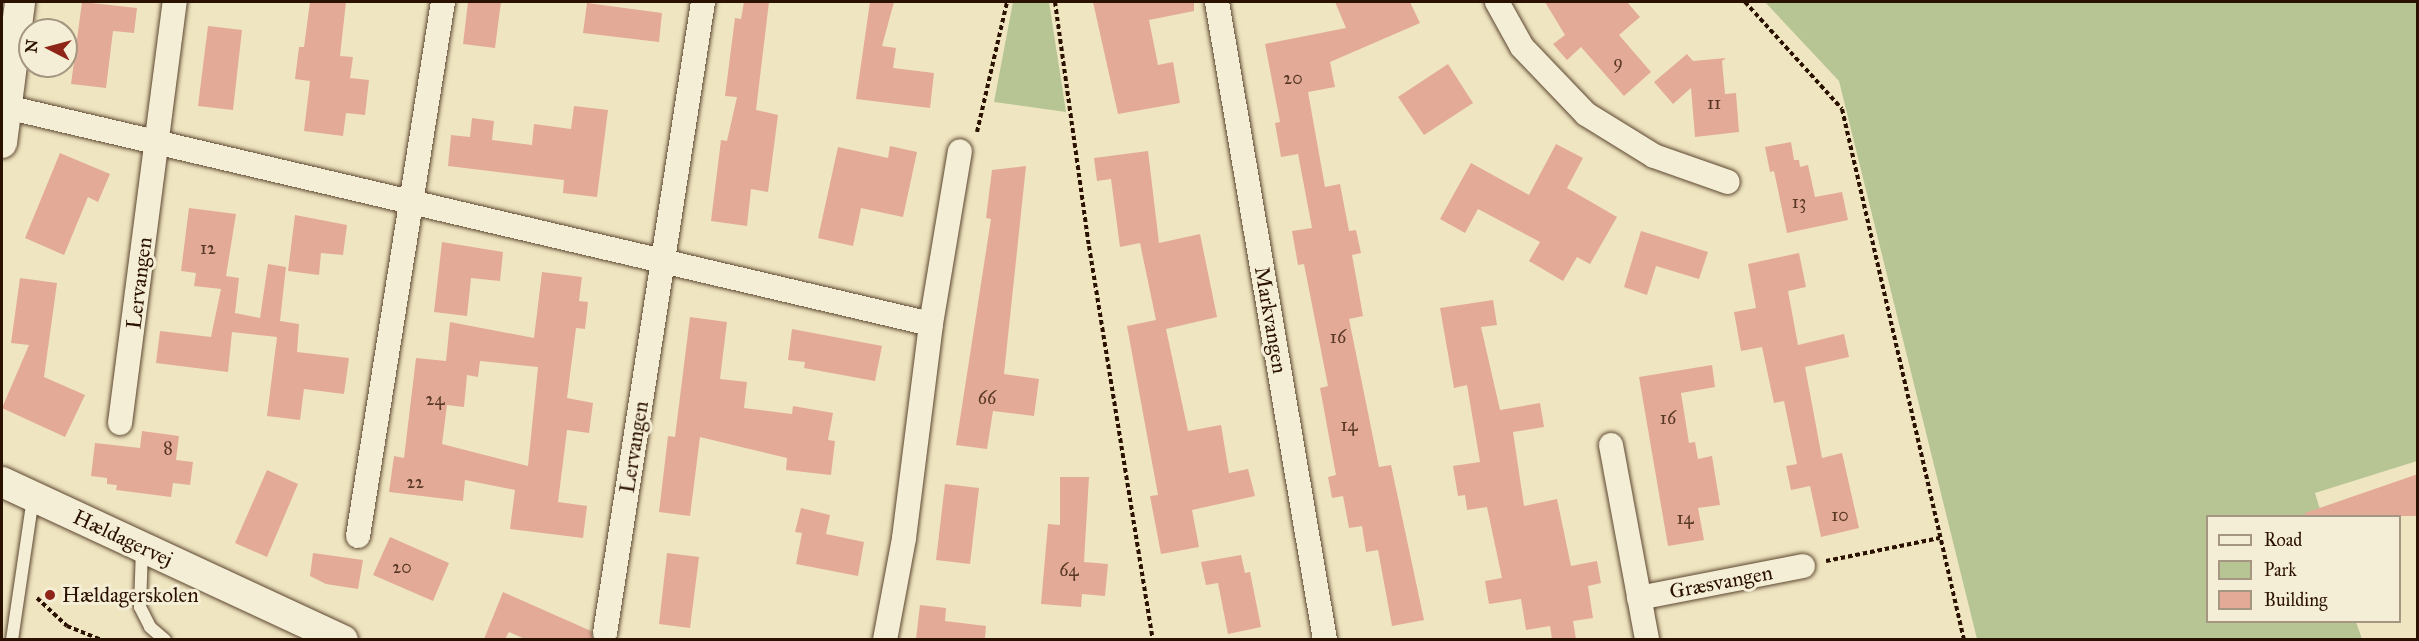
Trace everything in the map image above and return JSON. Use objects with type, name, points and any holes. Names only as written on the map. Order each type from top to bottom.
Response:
[{"type":"street","points":[[2,143],[4,106],[20,2]]},
{"type":"street","name":"Lervangen","points":[[120,423],[175,2]]},
{"type":"street","points":[[358,536],[443,2]]},
{"type":"street","name":"Lervangen","points":[[604,633],[703,2]]},
{"type":"street","name":"Markvangen","points":[[1217,2],[1325,639]]},
{"type":"street","points":[[1497,2],[1522,47],[1586,114],[1654,156],[1728,182]]},
{"type":"street","points":[[4,106],[931,324]]},
{"type":"street","points":[[885,639],[917,448],[931,324],[960,151]]},
{"type":"street","name":"Græsvangen","points":[[1611,445],[1647,639]]},
{"type":"street","name":"Hældagervej","points":[[2,482],[342,639]]},
{"type":"street","name":"Græsvangen","points":[[1639,598],[1803,566]]},
{"type":"lane","points":[[12,639],[33,496]]},
{"type":"lane","points":[[142,548],[140,607],[150,627],[165,639]]},
{"type":"path","points":[[960,151],[975,141],[1007,2]]},
{"type":"path","points":[[1055,2],[1089,246],[1153,639]]},
{"type":"path","points":[[1746,2],[1842,109],[1964,639]]},
{"type":"path","points":[[1803,566],[1940,538]]},
{"type":"path","points":[[19,583],[68,626],[101,639]]},
{"type":"green space","points":[[1013,2],[1049,2],[1066,112],[994,102]]},
{"type":"green space","points":[[1765,2],[2417,2],[2417,461],[2315,493],[2322,515],[2206,515],[2206,623],[2356,623],[2362,639],[1977,639],[1839,81]]},
{"type":"building","points":[[82,2],[137,8],[134,33],[113,31],[106,88],[71,84],[72,78],[78,78],[78,32]]},
{"type":"building","points":[[310,2],[346,2],[340,56],[353,57],[350,78],[369,80],[365,115],[346,113],[343,136],[304,131],[310,81],[295,79],[299,47],[304,47]]},
{"type":"building","points":[[468,2],[501,2],[495,48],[463,44]]},
{"type":"building","points":[[744,2],[769,2],[756,110],[778,115],[768,192],[751,189],[747,226],[711,221],[721,140],[727,141],[737,97],[725,96],[735,18],[741,19]]},
{"type":"building","points":[[870,2],[894,2],[882,46],[896,48],[893,68],[934,73],[930,108],[856,99]]},
{"type":"building","points":[[1093,2],[1194,2],[1194,11],[1149,20],[1158,65],[1173,62],[1180,103],[1118,114]]},
{"type":"building","points":[[1335,2],[1410,2],[1420,23],[1330,62],[1335,87],[1308,92],[1325,187],[1340,184],[1349,231],[1356,230],[1361,253],[1352,255],[1363,316],[1349,319],[1379,467],[1391,465],[1424,620],[1392,626],[1378,550],[1366,552],[1362,526],[1349,528],[1343,496],[1332,498],[1328,477],[1336,475],[1320,388],[1328,386],[1304,264],[1298,265],[1292,231],[1312,228],[1298,154],[1281,157],[1275,123],[1280,122],[1265,44],[1346,28]]},
{"type":"building","points":[[1545,2],[1627,2],[1640,17],[1619,35],[1651,72],[1624,96],[1581,47],[1567,60],[1553,44],[1565,35]]},
{"type":"building","points":[[587,3],[662,13],[659,42],[583,33]]},
{"type":"building","points":[[208,26],[242,30],[233,110],[198,106]]},
{"type":"building","points":[[1687,54],[1693,61],[1726,58],[1722,61],[1725,94],[1736,93],[1739,132],[1695,137],[1691,88],[1673,104],[1654,82]]},
{"type":"building","points":[[1448,64],[1473,103],[1424,135],[1398,97]]},
{"type":"building","points":[[574,106],[608,110],[597,197],[563,193],[564,180],[448,166],[451,135],[470,137],[472,118],[494,121],[492,140],[532,145],[534,124],[571,129]]},
{"type":"building","points":[[1791,142],[1794,160],[1799,160],[1800,167],[1808,165],[1815,197],[1842,192],[1848,220],[1787,233],[1774,171],[1770,172],[1765,147]]},
{"type":"building","points":[[1556,144],[1583,158],[1567,188],[1617,217],[1590,264],[1577,257],[1563,281],[1529,261],[1540,242],[1478,209],[1465,233],[1440,219],[1471,163],[1529,195]]},
{"type":"building","points":[[890,146],[917,152],[903,217],[861,208],[853,246],[818,238],[838,147],[888,158]]},
{"type":"building","points":[[1148,151],[1159,243],[1200,234],[1217,317],[1166,329],[1188,431],[1221,425],[1229,473],[1248,469],[1255,496],[1192,510],[1199,547],[1161,554],[1150,496],[1158,495],[1127,326],[1156,320],[1140,243],[1120,247],[1111,179],[1097,181],[1094,158]]},
{"type":"building","points":[[60,153],[110,174],[98,202],[88,197],[64,255],[25,238]]},
{"type":"building","points":[[1026,166],[1004,374],[1039,379],[1034,416],[993,411],[987,449],[956,445],[991,219],[986,218],[992,170]]},
{"type":"building","points":[[189,208],[236,214],[226,276],[239,278],[235,313],[260,318],[268,264],[286,267],[280,321],[299,324],[297,352],[349,358],[344,394],[304,389],[300,420],[267,416],[277,337],[232,332],[228,372],[156,363],[160,331],[211,337],[221,289],[194,286],[196,273],[181,271]]},
{"type":"building","points":[[295,215],[347,225],[343,255],[321,253],[319,275],[288,271]]},
{"type":"building","points":[[1641,231],[1708,252],[1699,279],[1656,266],[1647,295],[1624,287]]},
{"type":"building","points":[[442,242],[503,252],[500,281],[471,278],[467,316],[434,312]]},
{"type":"building","points":[[1799,253],[1806,287],[1788,291],[1798,345],[1844,334],[1849,357],[1805,367],[1822,458],[1842,453],[1859,528],[1821,537],[1810,486],[1791,490],[1786,466],[1797,464],[1784,401],[1774,403],[1762,347],[1741,351],[1734,312],[1756,308],[1748,264]]},
{"type":"building","points":[[542,272],[582,277],[579,301],[588,302],[585,329],[576,328],[567,398],[593,403],[589,433],[567,430],[558,502],[587,506],[583,538],[510,529],[515,490],[465,480],[463,501],[389,492],[394,456],[404,458],[416,358],[446,361],[450,322],[534,338]],"holes":[[[480,361],[538,367],[528,466],[442,444],[447,405],[464,407],[467,375],[478,377]]]},
{"type":"building","points":[[20,278],[57,283],[44,377],[85,395],[65,437],[2,408],[29,345],[11,343]]},
{"type":"building","points":[[1493,300],[1497,325],[1481,327],[1500,410],[1540,403],[1544,427],[1513,432],[1524,506],[1557,499],[1571,566],[1597,561],[1601,583],[1588,586],[1593,618],[1573,621],[1576,639],[1552,639],[1550,626],[1526,630],[1521,599],[1489,604],[1485,581],[1502,578],[1487,507],[1467,510],[1465,495],[1458,496],[1453,466],[1480,462],[1467,385],[1454,388],[1440,308]]},
{"type":"building","points":[[690,317],[727,322],[720,379],[747,382],[744,408],[792,414],[793,406],[833,413],[828,440],[835,441],[831,475],[786,470],[787,458],[700,437],[690,516],[659,512],[668,436],[675,437]]},
{"type":"building","points":[[792,329],[882,346],[875,381],[804,368],[805,362],[788,360]]},
{"type":"building","points":[[1712,365],[1715,387],[1681,393],[1689,443],[1695,442],[1698,459],[1712,456],[1720,505],[1698,508],[1704,540],[1668,546],[1639,377]]},
{"type":"building","points":[[142,431],[179,436],[176,460],[193,462],[190,485],[173,483],[171,497],[116,490],[117,485],[107,484],[107,478],[91,476],[95,443],[140,448]]},
{"type":"building","points":[[267,470],[298,484],[267,557],[235,543]]},
{"type":"building","points":[[2418,474],[2418,516],[2305,515],[2305,513]]},
{"type":"building","points":[[1060,477],[1089,477],[1084,562],[1108,564],[1105,596],[1082,594],[1081,607],[1041,604],[1048,524],[1060,525]]},
{"type":"building","points":[[945,484],[979,488],[970,564],[936,560]]},
{"type":"building","points":[[801,508],[830,515],[826,534],[864,542],[858,576],[796,564],[802,533],[795,532]]},
{"type":"building","points":[[390,537],[449,563],[433,601],[373,575]]},
{"type":"building","points":[[313,553],[363,560],[358,589],[326,584],[310,576]]},
{"type":"building","points":[[667,553],[699,557],[690,628],[659,624]]},
{"type":"building","points":[[1241,555],[1245,573],[1250,572],[1261,627],[1228,634],[1218,583],[1206,585],[1201,562]]},
{"type":"building","points":[[503,592],[591,631],[593,639],[525,639],[509,632],[505,639],[484,639]]},
{"type":"building","points":[[920,605],[946,608],[945,621],[986,626],[985,639],[916,639]]},
{"type":"place","name":"Hældagerskolen","points":[[50,595]]}]
